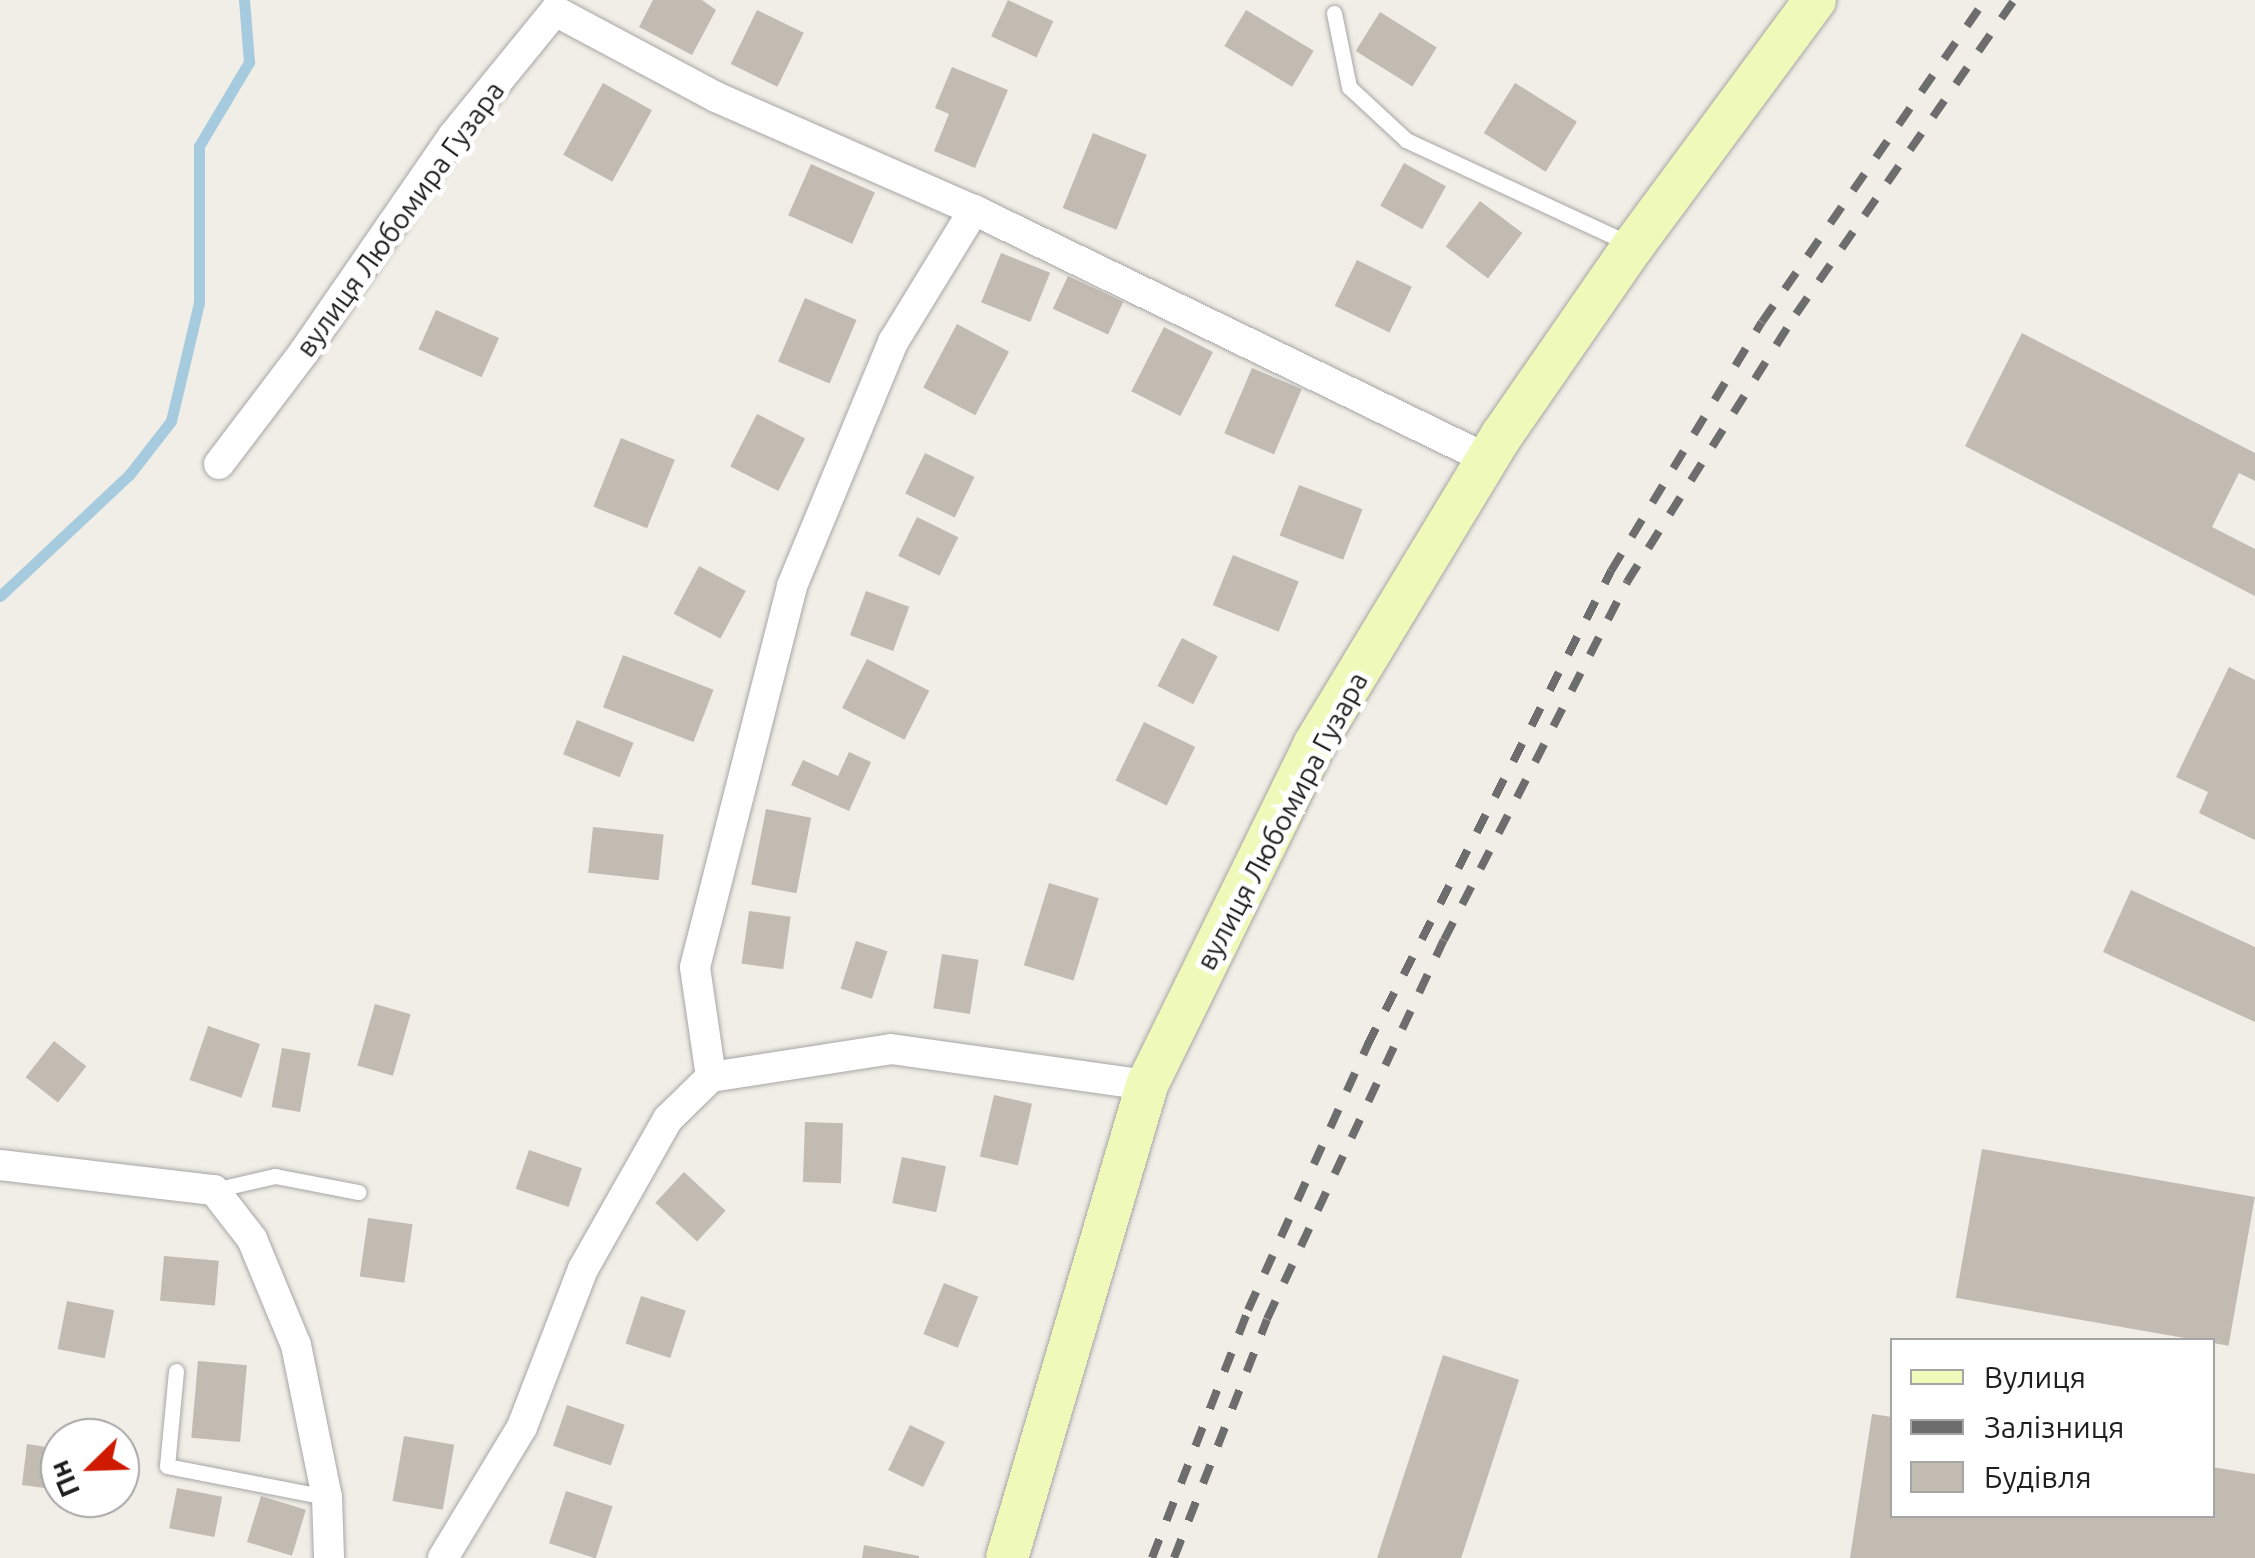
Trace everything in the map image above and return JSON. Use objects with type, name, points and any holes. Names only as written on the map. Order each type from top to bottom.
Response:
[{"type":"main road","name":"вулиця Любомира Гузара","points":[[1007,1558],[1147,1084],[1314,745],[1487,459],[1633,246],[1815,0]]},
{"type":"street","name":"вулиця Любомира Гузара","points":[[219,464],[304,352],[453,136],[555,11],[716,97],[974,210],[1487,459]]},
{"type":"street","points":[[711,1077],[695,967],[792,586],[894,342],[974,210]]},
{"type":"street","points":[[443,1558],[522,1427],[583,1269],[668,1119],[711,1077],[891,1049],[1147,1084]]},
{"type":"street","points":[[0,1166],[214,1190],[252,1239],[296,1346],[326,1497],[329,1558]]},
{"type":"lane","points":[[1334,13],[1349,87],[1406,140],[1633,246]]},
{"type":"lane","points":[[214,1190],[275,1176],[358,1192]]},
{"type":"lane","points":[[176,1371],[168,1466],[326,1497]]},
{"type":"building","points":[[653,0],[702,0],[716,10],[692,55],[639,27]]},
{"type":"building","points":[[1008,0],[1053,21],[1036,57],[991,36]]},
{"type":"building","points":[[757,10],[804,33],[777,87],[731,64]]},
{"type":"building","points":[[1246,10],[1314,51],[1292,87],[1224,46]]},
{"type":"building","points":[[1380,12],[1437,48],[1412,87],[1356,51]]},
{"type":"building","points":[[952,67],[1008,90],[975,168],[934,151],[949,114],[935,108]]},
{"type":"building","points":[[603,83],[652,110],[612,182],[563,155]]},
{"type":"building","points":[[1515,83],[1577,122],[1546,172],[1484,133]]},
{"type":"building","points":[[1093,133],[1147,155],[1116,230],[1063,208]]},
{"type":"building","points":[[1404,163],[1446,186],[1422,229],[1380,206]]},
{"type":"building","points":[[811,164],[875,192],[852,244],[788,215]]},
{"type":"building","points":[[1480,201],[1522,233],[1488,278],[1446,247]]},
{"type":"building","points":[[1001,253],[1050,273],[1030,322],[981,302]]},
{"type":"building","points":[[1357,260],[1412,287],[1389,333],[1335,306]]},
{"type":"building","points":[[1068,276],[1123,302],[1108,334],[1053,309]]},
{"type":"building","points":[[805,298],[857,320],[830,383],[778,362]]},
{"type":"building","points":[[436,310],[499,338],[482,377],[419,349]]},
{"type":"building","points":[[957,324],[1009,352],[975,415],[923,388]]},
{"type":"building","points":[[1164,327],[1213,352],[1180,416],[1131,391]]},
{"type":"building","points":[[2022,333],[2255,453],[2255,481],[2239,473],[2212,527],[2255,549],[2255,596],[1965,446]]},
{"type":"building","points":[[1252,368],[1302,389],[1274,454],[1224,433]]},
{"type":"building","points":[[757,414],[805,439],[778,491],[730,467]]},
{"type":"building","points":[[621,438],[675,460],[647,528],[593,507]]},
{"type":"building","points":[[925,453],[974,477],[955,518],[905,493]]},
{"type":"building","points":[[1299,485],[1362,509],[1343,560],[1280,535]]},
{"type":"building","points":[[917,517],[958,537],[939,576],[898,556]]},
{"type":"building","points":[[1233,555],[1299,582],[1279,632],[1213,605]]},
{"type":"building","points":[[699,566],[746,591],[720,639],[674,614]]},
{"type":"building","points":[[866,591],[909,607],[893,651],[850,635]]},
{"type":"building","points":[[1182,638],[1218,656],[1193,704],[1157,686]]},
{"type":"building","points":[[623,655],[714,690],[693,742],[603,707]]},
{"type":"building","points":[[867,659],[929,691],[904,740],[842,708]]},
{"type":"building","points":[[2229,667],[2255,680],[2255,840],[2199,813],[2208,792],[2176,777]]},
{"type":"building","points":[[577,720],[634,743],[620,777],[563,754]]},
{"type":"building","points":[[1144,722],[1195,747],[1167,805],[1116,780]]},
{"type":"building","points":[[849,752],[871,762],[849,811],[791,785],[803,760],[838,776]]},
{"type":"building","points":[[766,809],[811,818],[796,893],[751,885]]},
{"type":"building","points":[[593,827],[664,834],[659,880],[588,873]]},
{"type":"building","points":[[1049,883],[1099,898],[1074,980],[1024,965]]},
{"type":"building","points":[[2131,890],[2255,947],[2255,1022],[2103,952]]},
{"type":"building","points":[[749,911],[791,917],[783,969],[742,963]]},
{"type":"building","points":[[856,941],[887,951],[872,999],[841,989]]},
{"type":"building","points":[[942,954],[979,960],[970,1014],[933,1008]]},
{"type":"building","points":[[375,1004],[411,1014],[393,1076],[357,1066]]},
{"type":"building","points":[[208,1026],[260,1044],[241,1098],[189,1080]]},
{"type":"building","points":[[54,1041],[86,1066],[58,1102],[26,1077]]},
{"type":"building","points":[[282,1048],[311,1053],[300,1112],[272,1107]]},
{"type":"building","points":[[994,1095],[1032,1104],[1018,1165],[980,1156]]},
{"type":"building","points":[[805,1122],[843,1123],[841,1183],[803,1182]]},
{"type":"building","points":[[1982,1149],[2255,1197],[2229,1346],[2215,1343],[2215,1338],[2184,1338],[1956,1298]]},
{"type":"building","points":[[529,1150],[582,1168],[569,1207],[516,1189]]},
{"type":"building","points":[[902,1157],[946,1166],[936,1212],[892,1203]]},
{"type":"building","points":[[684,1172],[726,1211],[697,1242],[655,1203]]},
{"type":"building","points":[[368,1218],[413,1224],[404,1283],[360,1276]]},
{"type":"building","points":[[164,1256],[219,1261],[215,1306],[160,1301]]},
{"type":"building","points":[[944,1283],[978,1297],[958,1348],[923,1334]]},
{"type":"building","points":[[641,1296],[686,1311],[670,1358],[626,1344]]},
{"type":"building","points":[[67,1301],[114,1310],[105,1358],[58,1349]]},
{"type":"building","points":[[1443,1355],[1519,1380],[1461,1558],[1377,1558]]},
{"type":"building","points":[[198,1361],[247,1365],[240,1442],[191,1438]]},
{"type":"building","points":[[567,1405],[625,1425],[611,1466],[553,1446]]},
{"type":"building","points":[[1872,1414],[1890,1417],[1890,1518],[2215,1518],[2215,1467],[2255,1474],[2255,1558],[1850,1558]]},
{"type":"building","points":[[910,1425],[945,1442],[923,1487],[888,1470]]},
{"type":"building","points":[[404,1436],[454,1445],[443,1510],[393,1501]]},
{"type":"building","points":[[27,1444],[40,1446],[40,1487],[22,1485]]},
{"type":"building","points":[[177,1488],[222,1497],[214,1537],[169,1528]]},
{"type":"building","points":[[566,1491],[613,1506],[596,1558],[549,1543]]},
{"type":"building","points":[[261,1496],[306,1510],[292,1556],[247,1542]]},
{"type":"building","points":[[864,1545],[919,1556],[919,1558],[862,1558]]},
{"type":"waterway","points":[[0,596],[129,475],[171,421],[199,303],[199,146],[249,62],[244,0]]},
{"type":"railway","points":[[1152,1558],[1248,1310],[1367,1046],[1611,571],[1762,322],[1985,0]]},
{"type":"railway","points":[[1174,1558],[1267,1319],[1444,940],[1627,582],[1796,314],[2014,0]]}]
